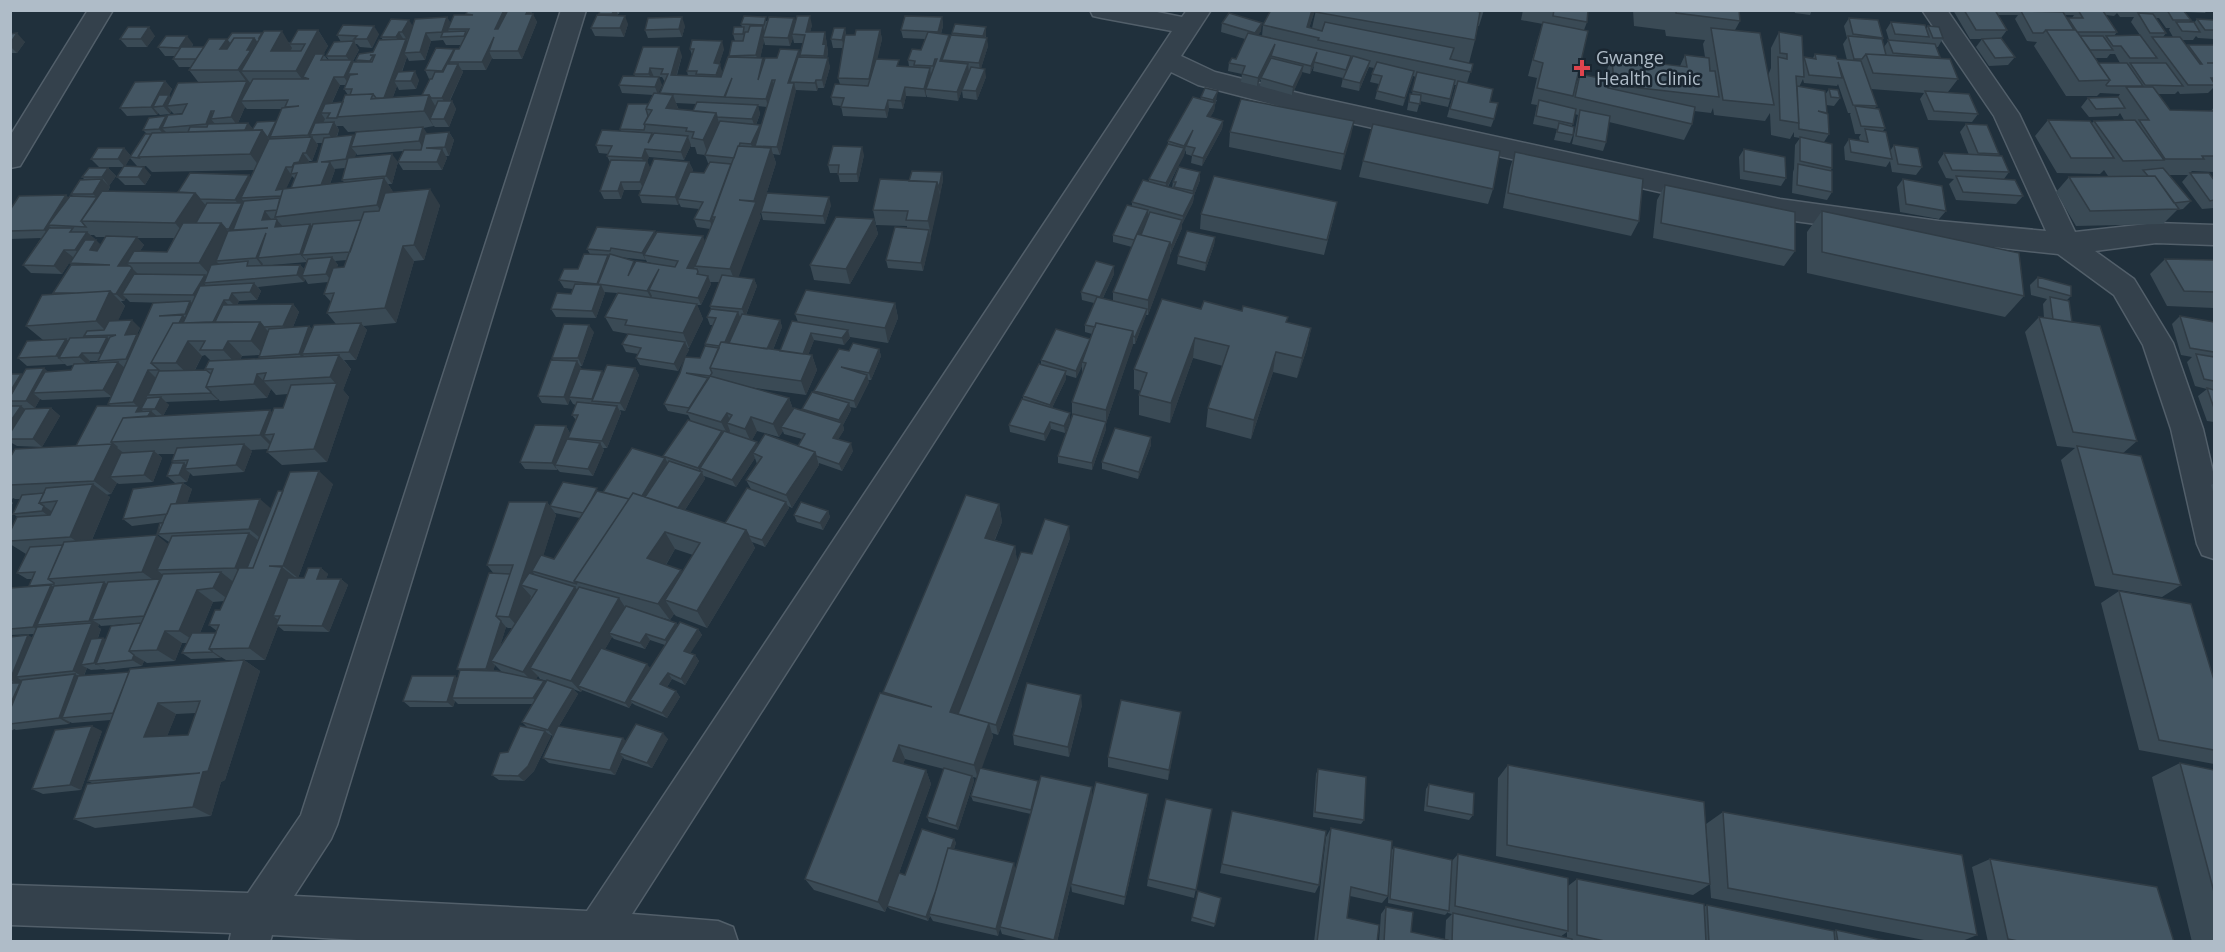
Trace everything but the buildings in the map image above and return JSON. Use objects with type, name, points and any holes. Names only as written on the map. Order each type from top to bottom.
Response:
[{"type":"street","points":[[10,159],[101,10]]},
{"type":"street","points":[[254,928],[317,825],[574,10]]},
{"type":"street","points":[[594,937],[1193,18],[1102,10]]},
{"type":"street","points":[[1934,10],[2006,114],[2052,210],[2065,244],[2124,287],[2158,343],[2201,431],[2214,544]]},
{"type":"street","points":[[1167,60],[1207,79],[1306,104],[1780,209],[1939,231],[2065,244],[2156,233],[2214,235]]},
{"type":"street","points":[[10,905],[254,928],[718,942]]},
{"type":"place","name":"Gwange Health Clinic","points":[[1582,68]]}]
